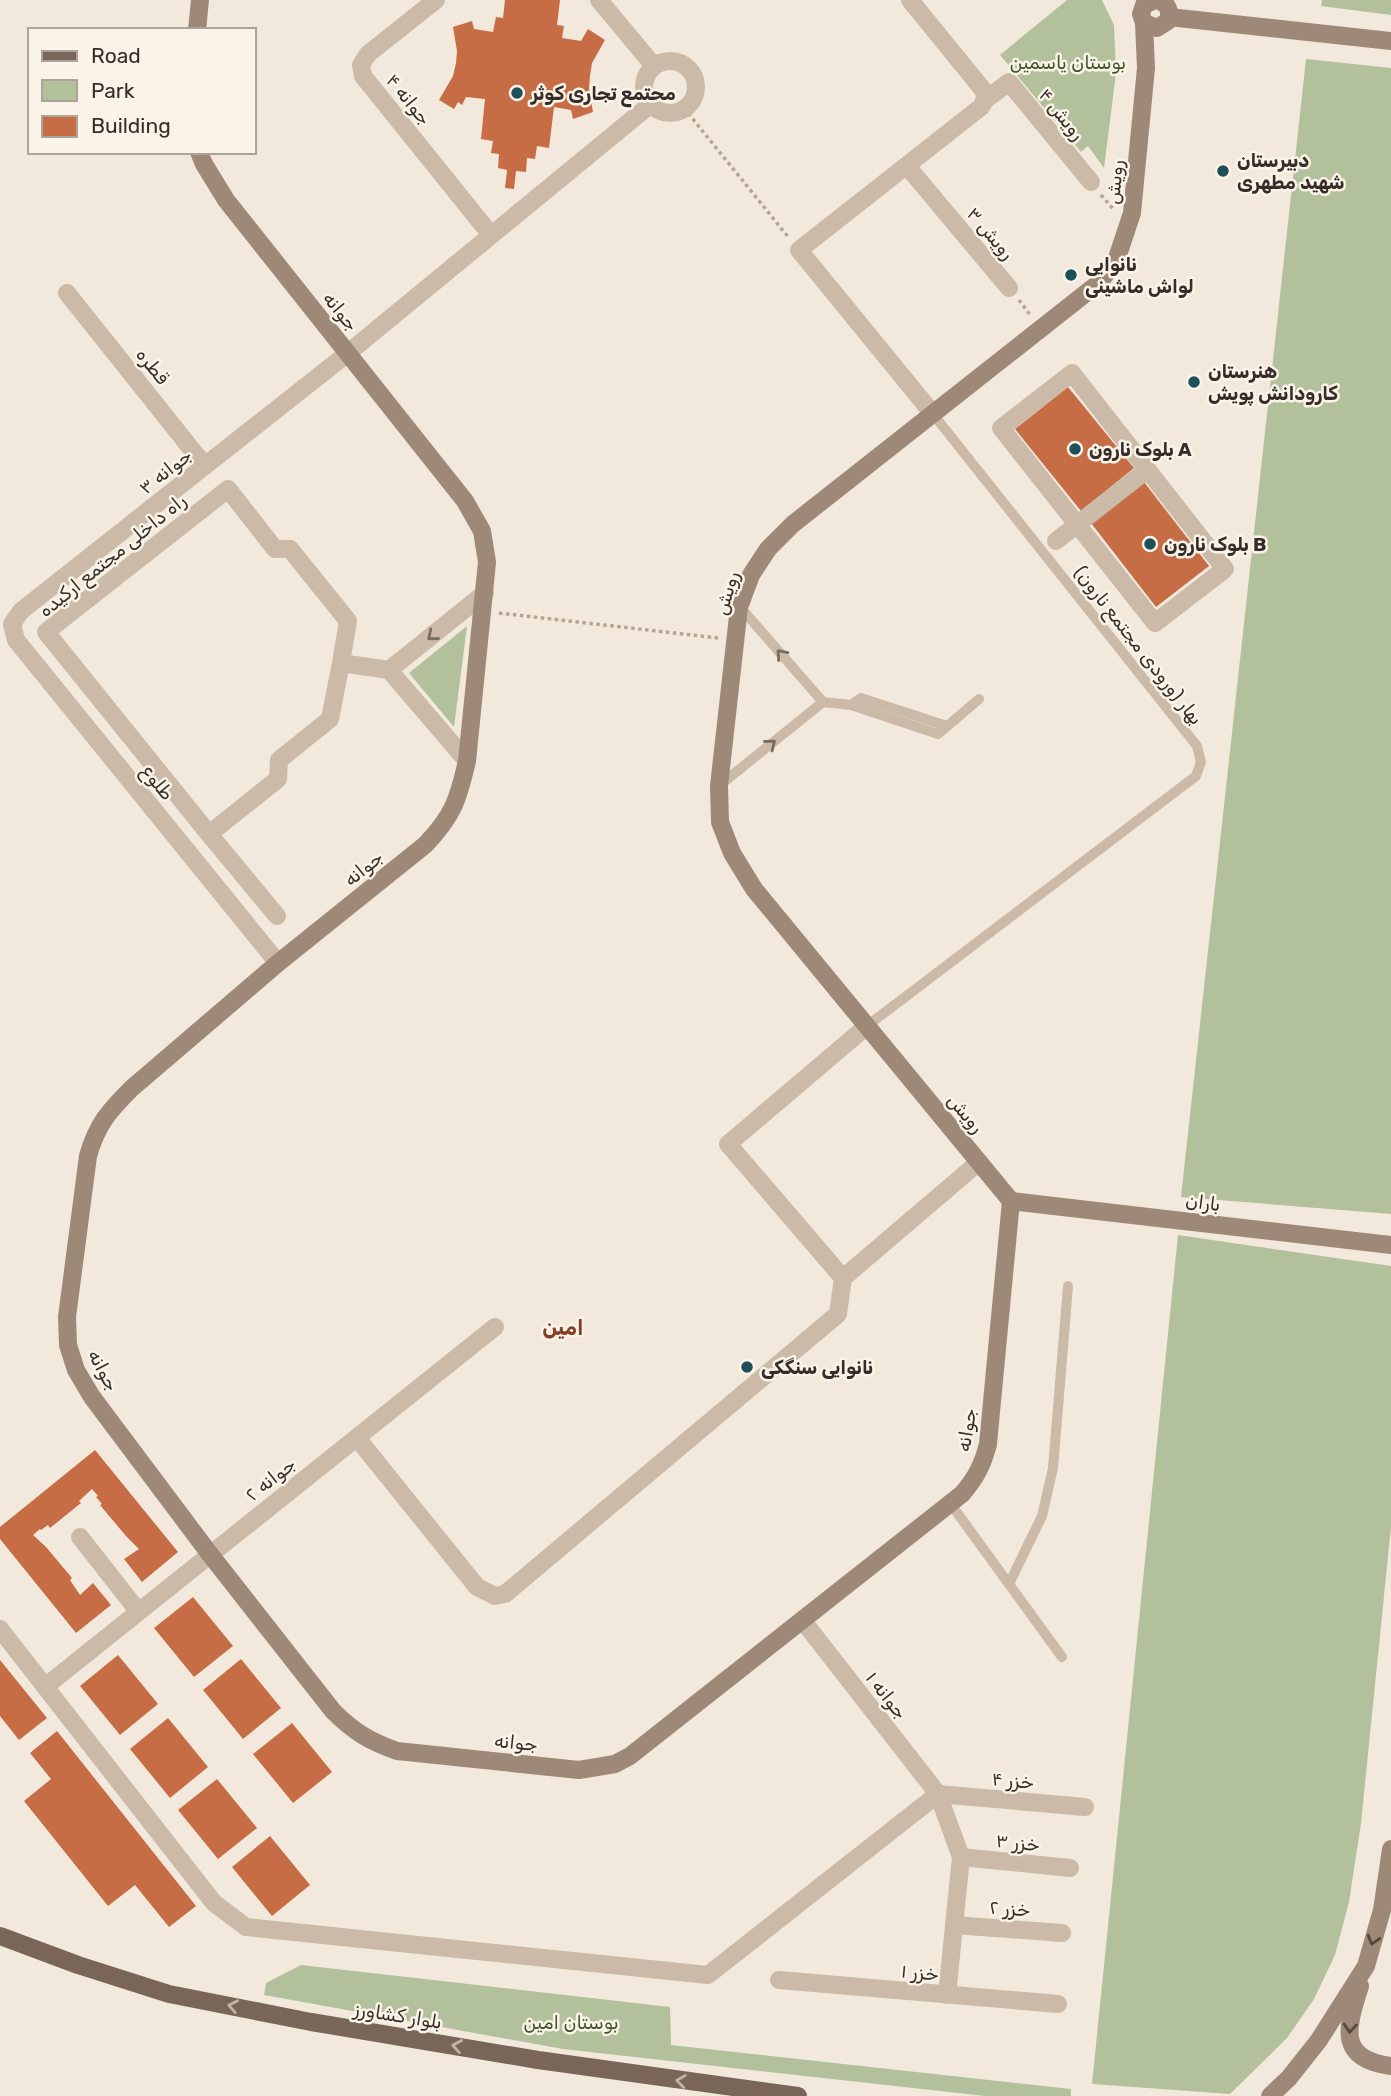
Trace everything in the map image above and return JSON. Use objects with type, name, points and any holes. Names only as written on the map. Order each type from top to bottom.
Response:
[{"type":"main road","name":"بلوار کشاورز","points":[[0,1936],[78,1965],[169,1994],[311,2022],[538,2060],[798,2096]]},
{"type":"street","points":[[197,28],[200,0]]},
{"type":"street","name":"جوانه ۴","points":[[436,0],[368,54],[361,65],[363,76],[491,235]]},
{"type":"street","points":[[599,0],[654,66]]},
{"type":"street","points":[[910,0],[984,91],[985,100],[981,107],[799,250],[933,414]]},
{"type":"street","points":[[1151,1],[1168,8],[1158,22]]},
{"type":"street","name":"رویش","points":[[1011,1200],[754,889],[732,853],[720,822],[719,786],[739,607],[751,575],[768,549],[793,524],[1100,282],[1117,258],[1132,213],[1146,68],[1158,22],[1142,10],[1151,1]]},
{"type":"street","points":[[1158,22],[1391,41]]},
{"type":"street","points":[[661,62],[677,62],[691,71],[695,79],[694,96],[684,108],[670,113],[656,109],[646,97],[645,80],[654,66],[661,62]]},
{"type":"street","name":"رویش ۴","points":[[985,100],[1009,82],[1091,182]]},
{"type":"street","points":[[348,353],[651,104]]},
{"type":"street","name":"جوانه","points":[[200,154],[226,200],[465,501],[482,531],[487,562],[467,761],[460,794],[445,824],[425,845],[278,963],[132,1088],[111,1109],[94,1132],[88,1156],[69,1303],[68,1345],[76,1370],[92,1397],[209,1553],[333,1711],[353,1731],[375,1743],[397,1751],[579,1770],[615,1763],[631,1756],[803,1621],[974,1481],[984,1462],[988,1444],[1011,1200]]},
{"type":"street","name":"رویش ۳","points":[[907,166],[1009,288]]},
{"type":"street","name":"قطره","points":[[67,293],[205,466]]},
{"type":"street","name":"جوانه ۳","points":[[12,624],[21,611],[348,353]]},
{"type":"street","points":[[1072,373],[1147,470],[1225,569],[1155,622],[1001,428],[1072,373]]},
{"type":"street","points":[[1049,546],[1147,470]]},
{"type":"street","name":"راه داخلی مجتمع ارکیده","points":[[209,834],[278,779],[279,760],[331,719],[348,621],[290,549],[275,549],[228,489],[46,632],[209,834],[277,916]]},
{"type":"street","points":[[389,670],[484,602]]},
{"type":"street","name":"طلوع","points":[[12,624],[16,640],[278,963]]},
{"type":"street","points":[[341,663],[389,670],[467,761]]},
{"type":"street","points":[[843,1278],[728,1144],[867,1026]]},
{"type":"street","points":[[357,1438],[477,1587],[495,1596],[505,1594],[838,1314],[843,1278],[979,1162]]},
{"type":"street","name":"باران","points":[[1011,1200],[1390,1246]]},
{"type":"street","name":"جوانه ۲","points":[[46,1686],[495,1327]]},
{"type":"street","points":[[80,1537],[138,1611]]},
{"type":"street","name":"جوانه ۱","points":[[803,1621],[938,1794],[961,1857]]},
{"type":"street","points":[[0,1629],[214,1903],[246,1927],[708,1975],[938,1794]]},
{"type":"street","name":"خزر ۴","points":[[938,1794],[1084,1807]]},
{"type":"street","points":[[1391,1849],[1382,1910],[1348,2027],[1350,2043],[1366,2060],[1391,2066]]},
{"type":"street","points":[[947,1995],[961,1857]]},
{"type":"street","name":"خزر ۳","points":[[961,1857],[1070,1868]]},
{"type":"street","name":"خزر ۲","points":[[954,1925],[1062,1933]]},
{"type":"street","points":[[1270,2096],[1289,2078],[1319,2040],[1366,1966]]},
{"type":"street","name":"خزر ۱","points":[[779,1980],[1058,2004]]},
{"type":"lane","name":"بهار (ورودی مجتمع نارون)","points":[[867,1026],[1196,776],[1201,762],[1197,746],[1049,546],[933,414]]},
{"type":"lane","points":[[739,607],[823,702],[851,705],[861,698],[947,726],[979,699]]},
{"type":"lane","points":[[719,786],[823,702]]},
{"type":"lane","points":[[1009,1584],[1042,1516],[1053,1468],[1068,1286]]},
{"type":"lane","points":[[950,1503],[1062,1657]]},
{"type":"path","points":[[684,108],[799,250]]},
{"type":"path","points":[[1091,182],[1128,227]]},
{"type":"path","name":"رویش ۳","points":[[1009,288],[1041,329]]},
{"type":"path","points":[[484,602],[736,640]]},
{"type":"green space","name":"بوستان یاسمین","points":[[1067,0],[1102,0],[1114,25],[1116,73],[1104,168],[1088,146],[1081,152],[1000,55]]},
{"type":"green space","points":[[1322,0],[1391,0],[1391,15],[1321,6]]},
{"type":"green space","points":[[1306,59],[1391,68],[1391,1214],[1181,1197]]},
{"type":"green space","points":[[467,626],[454,727],[409,673]]},
{"type":"green space","points":[[1178,1235],[1391,1266],[1391,1527],[1361,1823],[1349,1902],[1335,1955],[1314,1999],[1287,2038],[1230,2094],[1092,2084]]},
{"type":"green space","name":"بوستان امین","points":[[301,1965],[670,2007],[671,2045],[1071,2089],[1071,2096],[985,2096],[563,2049],[264,1995],[266,1983]]},
{"type":"building","name":"محتمع تجاری کوثر","points":[[505,0],[560,0],[557,25],[564,26],[562,38],[581,41],[588,29],[605,40],[592,63],[589,88],[593,112],[573,119],[571,110],[554,107],[549,148],[537,146],[535,159],[527,158],[526,172],[516,171],[514,189],[505,188],[507,170],[498,168],[499,154],[491,153],[493,141],[481,139],[485,99],[466,97],[462,105],[458,102],[454,109],[439,100],[453,76],[456,63],[453,27],[472,21],[474,29],[493,32],[496,17],[503,18]]},
{"type":"building","name":"بلوک نارون A","points":[[1068,387],[1134,468],[1081,511],[1015,429]]},
{"type":"building","name":"بلوک نارون B","points":[[1144,482],[1209,566],[1156,607],[1091,523]]},
{"type":"building","points":[[95,1450],[178,1552],[142,1582],[124,1559],[139,1549],[100,1505],[102,1504],[96,1497],[98,1496],[92,1489],[79,1501],[81,1503],[50,1528],[48,1525],[40,1529],[33,1535],[72,1578],[70,1580],[80,1595],[93,1583],[111,1605],[76,1633],[0,1539],[0,1527]]},
{"type":"building","points":[[193,1597],[233,1646],[194,1677],[154,1628]]},
{"type":"building","points":[[118,1655],[158,1704],[120,1735],[80,1686]]},
{"type":"building","points":[[241,1659],[281,1708],[243,1739],[203,1690]]},
{"type":"building","points":[[0,1660],[47,1718],[19,1740],[0,1716]]},
{"type":"building","points":[[168,1718],[208,1767],[170,1798],[130,1749]]},
{"type":"building","points":[[292,1723],[332,1772],[293,1803],[253,1754]]},
{"type":"building","points":[[57,1731],[196,1906],[169,1927],[135,1885],[108,1906],[24,1801],[51,1779],[30,1753]]},
{"type":"building","points":[[217,1779],[257,1828],[218,1859],[178,1810]]},
{"type":"building","points":[[270,1836],[310,1885],[272,1916],[232,1867]]},
{"type":"place","name":"محتمع تجاری کوثر","points":[[517,93]]},
{"type":"place","name":"دبیرستان شهید مطهری","points":[[1223,171]]},
{"type":"place","name":"نانوایی لواش ماشینی","points":[[1071,275]]},
{"type":"place","name":"هنرستان کارودانش پویش","points":[[1194,382]]},
{"type":"place","name":"بلوک نارون A","points":[[1075,449]]},
{"type":"place","name":"بلوک نارون B","points":[[1150,544]]},
{"type":"place","name":"نانوایی سنگکی","points":[[747,1367]]},
{"type":"district","name":"امین","points":[[563,1328]]}]
